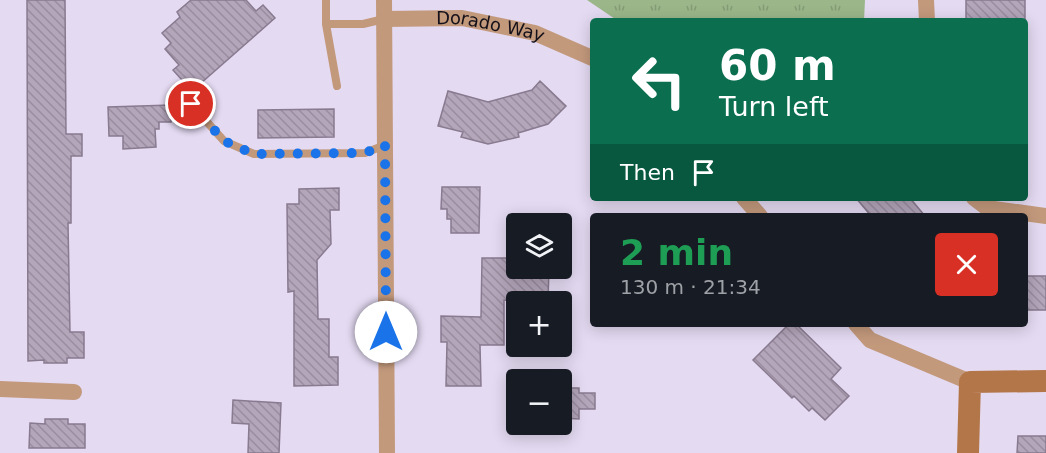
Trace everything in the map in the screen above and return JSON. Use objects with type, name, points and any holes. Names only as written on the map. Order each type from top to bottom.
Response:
[{"type":"street","points":[[384,0],[387,453]]},
{"type":"street","points":[[926,0],[927,18]]},
{"type":"street","name":"Dorado Way","points":[[385,19],[462,18],[535,33],[590,57]]},
{"type":"street","points":[[747,201],[757,213]]},
{"type":"street","points":[[978,201],[987,208],[1024,213]]},
{"type":"street","points":[[1028,214],[1046,216]]},
{"type":"street","points":[[859,327],[870,340],[970,382],[1046,381]]},
{"type":"street","points":[[968,453],[970,382]]},
{"type":"street","points":[[0,389],[74,392]]},
{"type":"lane","points":[[326,0],[326,24],[337,86]]},
{"type":"lane","points":[[326,24],[363,24],[385,19]]},
{"type":"lane","points":[[191,104],[224,141],[254,154],[365,153],[385,145]]},
{"type":"green space","points":[[587,0],[865,0],[864,18],[614,18]]},
{"type":"building","points":[[27,0],[65,0],[66,134],[82,134],[82,156],[71,156],[71,223],[68,223],[70,332],[84,332],[84,358],[67,358],[67,363],[44,363],[44,360],[28,361]]},
{"type":"building","points":[[191,0],[246,0],[256,11],[263,5],[275,18],[192,91],[173,70],[179,65],[165,49],[171,43],[162,33],[180,17],[177,12]]},
{"type":"building","points":[[966,0],[1025,0],[1025,18],[966,18]]},
{"type":"building","points":[[540,81],[566,106],[548,124],[518,133],[519,137],[488,144],[461,137],[463,132],[438,126],[448,91],[488,102],[532,90]]},
{"type":"building","points":[[171,105],[171,122],[159,122],[159,129],[155,129],[156,147],[123,149],[123,136],[109,136],[108,107]]},
{"type":"building","points":[[334,109],[334,137],[258,138],[258,110]]},
{"type":"building","points":[[442,187],[480,187],[479,233],[451,233],[451,219],[447,219],[447,209],[441,209]]},
{"type":"building","points":[[339,188],[339,210],[330,210],[331,244],[317,260],[318,319],[329,319],[329,357],[338,357],[338,385],[294,386],[294,291],[288,292],[287,204],[299,204],[299,189]]},
{"type":"building","points":[[858,201],[912,201],[922,213],[868,213]]},
{"type":"building","points":[[482,258],[506,258],[506,279],[549,279],[548,291],[506,291],[504,345],[480,345],[481,386],[446,386],[447,342],[441,342],[441,316],[481,317]]},
{"type":"building","points":[[1028,276],[1046,276],[1046,310],[1028,310]]},
{"type":"building","points":[[786,327],[799,327],[841,368],[831,379],[849,396],[825,420],[812,408],[809,411],[794,396],[792,398],[753,360]]},
{"type":"building","points":[[572,388],[579,388],[579,393],[595,393],[595,409],[579,409],[579,419],[572,419]]},
{"type":"building","points":[[233,400],[281,403],[279,453],[248,453],[249,424],[232,423]]},
{"type":"building","points":[[45,419],[68,419],[68,424],[85,424],[85,448],[29,448],[30,423],[45,424]]},
{"type":"building","points":[[1018,436],[1046,436],[1046,453],[1017,453]]},
{"type":"route","points":[[191,104],[224,141],[254,154],[365,153],[385,145],[386,332]]}]
